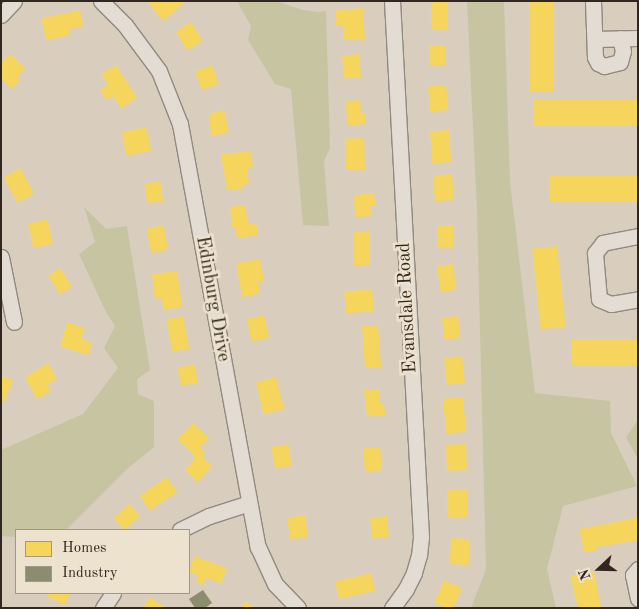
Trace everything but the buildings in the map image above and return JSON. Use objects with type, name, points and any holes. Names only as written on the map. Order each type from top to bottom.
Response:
[{"type":"street","points":[[1,15],[14,1]]},
{"type":"street","name":"Edinburg Drive","points":[[101,1],[125,25],[159,71],[180,124],[258,547],[265,566],[275,584],[298,608]]},
{"type":"street","name":"Evansdale Road","points":[[392,1],[421,536],[419,555],[414,573],[406,589],[392,608]]},
{"type":"street","points":[[594,1],[595,57],[598,63],[604,66],[620,62],[623,51],[620,38]]},
{"type":"street","points":[[595,39],[638,38]]},
{"type":"street","points":[[638,236],[604,243],[595,253],[600,299],[611,304],[638,298]]},
{"type":"street","points":[[1,257],[14,322]]},
{"type":"street","points":[[182,529],[209,516],[249,503]]},
{"type":"street","points":[[638,569],[632,575],[638,598]]},
{"type":"street","points":[[103,608],[111,594]]},
{"type":"shaded area","points":[[237,1],[276,1],[303,10],[326,11],[330,148],[324,161],[329,226],[303,225],[291,89],[275,84],[248,40],[251,26]]},
{"type":"shaded area","points":[[467,1],[504,1],[510,182],[535,393],[610,401],[611,433],[637,486],[563,506],[547,569],[556,608],[471,608],[486,569],[477,211]]},
{"type":"shaded area","points":[[84,207],[106,229],[127,226],[150,370],[137,379],[138,394],[154,401],[154,447],[127,469],[67,529],[15,529],[15,537],[1,536],[1,450],[83,414],[118,368],[104,348],[115,326],[106,312],[79,254],[95,242]]},
{"type":"shaded area","points":[[638,420],[638,459],[626,437]]}]
